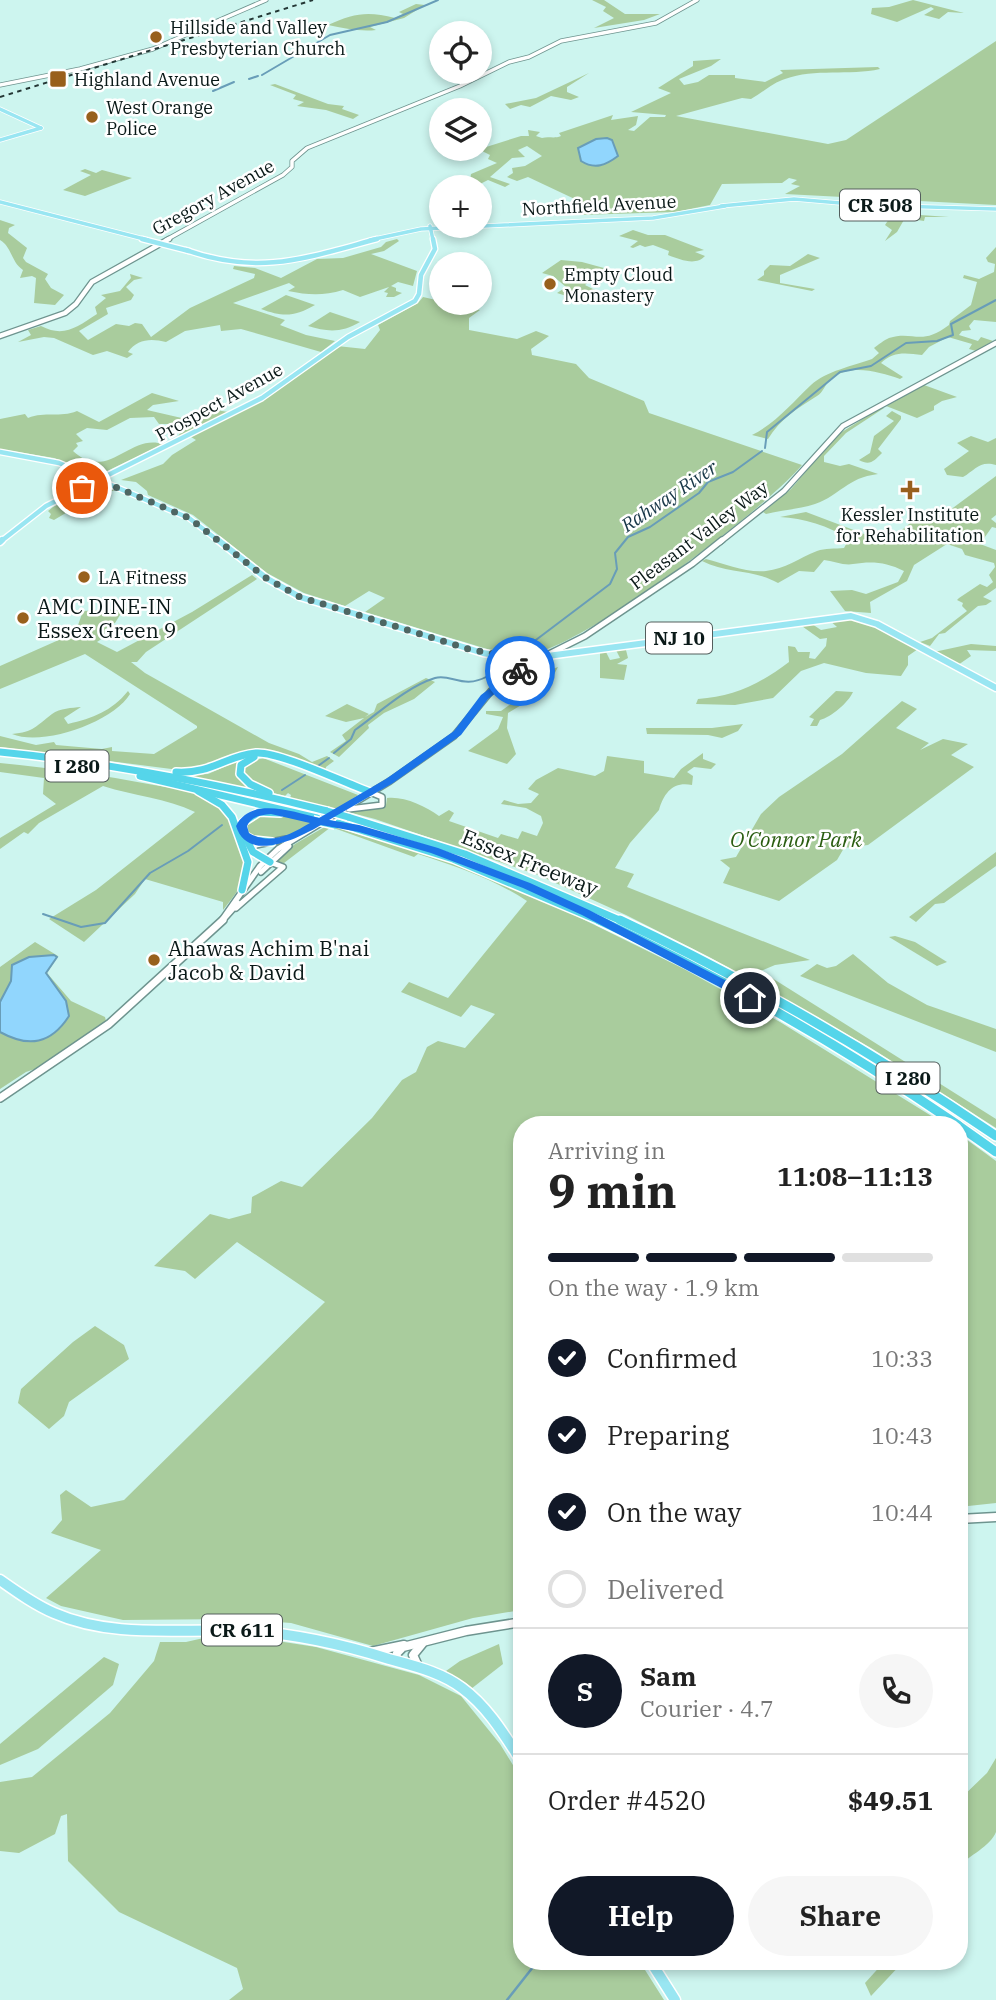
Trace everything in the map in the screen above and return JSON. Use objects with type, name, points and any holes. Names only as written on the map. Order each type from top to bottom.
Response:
[{"type":"highway","points":[[110,765],[198,774],[218,769],[248,754],[266,753],[370,794]]},
{"type":"highway","name":"Essex Freeway","points":[[0,755],[110,765],[327,811],[349,813],[494,863],[625,922],[818,1025],[968,1116]]},
{"type":"highway","name":"Essex Freeway","points":[[0,755],[106,770],[189,786],[359,829],[476,866],[585,913],[785,1018],[903,1088],[944,1116]]},
{"type":"highway","points":[[305,805],[250,784],[241,776],[241,765],[255,757],[269,757],[370,794]]},
{"type":"highway","points":[[189,786],[222,805],[232,817],[248,851],[266,863]]},
{"type":"highway","points":[[243,890],[248,872],[248,851],[243,821],[258,812],[271,811],[315,819]]},
{"type":"highway","points":[[244,835],[253,840],[272,842]]},
{"type":"highway","name":"Essex Freeway","points":[[968,1116],[996,1136]]},
{"type":"highway","name":"Essex Freeway","points":[[968,1132],[996,1152]]},
{"type":"main road","points":[[0,85],[90,66],[158,47],[266,0]]},
{"type":"main road","name":"Gregory Avenue","points":[[0,336],[65,313],[76,304],[92,282],[288,172],[292,161],[307,148],[460,86],[509,62],[527,58],[559,42],[656,23],[696,0]]},
{"type":"main road","points":[[0,109],[41,128],[0,140]]},
{"type":"main road","name":"Northfield Avenue","points":[[492,224],[666,217],[750,201],[793,199],[863,205],[996,209]]},
{"type":"main road","name":"Northfield Avenue","points":[[2,201],[247,265],[310,259],[366,241],[429,227]]},
{"type":"main road","name":"Northfield Avenue","points":[[492,224],[542,222]]},
{"type":"main road","name":"Prospect Avenue","points":[[0,542],[46,506],[262,398],[348,337],[415,301],[419,294],[421,275],[435,251],[433,238]]},
{"type":"main road","name":"Pleasant Valley Way","points":[[222,920],[266,863],[295,836],[370,794],[457,733],[488,694],[525,667],[566,643],[585,636],[692,565],[783,491],[843,426],[996,343]]},
{"type":"main road","points":[[0,452],[51,461],[99,480]]},
{"type":"main road","name":"NJ 10","points":[[99,480],[189,518],[266,578],[300,597],[472,650],[518,658],[540,657],[855,616],[877,624],[996,688]]},
{"type":"main road","points":[[566,643],[565,648],[572,653]]},
{"type":"main road","points":[[518,658],[525,667]]},
{"type":"main road","points":[[349,813],[380,806],[383,798],[370,794]]},
{"type":"main road","name":"Pleasant Valley Way","points":[[0,1098],[109,1024],[232,911],[266,863],[293,842],[349,813],[370,794]]},
{"type":"main road","points":[[248,851],[295,836]]},
{"type":"main road","points":[[232,911],[281,869],[266,863]]},
{"type":"main road","points":[[968,1519],[996,1517]]},
{"type":"main road","name":"CR 611","points":[[0,1580],[48,1612],[90,1626],[138,1632],[281,1632],[309,1636],[419,1667],[453,1682],[476,1699],[513,1748]]},
{"type":"main road","points":[[369,1652],[513,1624]]},
{"type":"main road","points":[[396,1661],[405,1651],[426,1640]]},
{"type":"main road","points":[[419,1667],[413,1655],[426,1640]]},
{"type":"main road","points":[[656,1970],[675,2000]]},
{"type":"green space","points":[[592,0],[604,0],[625,14],[660,14],[644,20],[594,28],[614,18],[603,11],[606,7]]},
{"type":"green space","points":[[913,0],[964,13],[948,12],[939,19],[924,15],[934,9],[931,7],[897,22],[871,14],[872,8],[889,7]]},
{"type":"green space","points":[[416,4],[425,5],[404,18],[370,27],[376,30],[328,25],[361,14],[395,18],[403,14],[399,12]]},
{"type":"green space","points":[[996,41],[996,205],[785,194],[800,186],[791,184],[797,180],[789,178],[782,183],[722,184],[710,205],[675,212],[580,215],[573,212],[582,206],[581,202],[528,177],[517,181],[507,177],[513,173],[512,168],[525,166],[542,156],[527,146],[518,150],[525,157],[512,158],[492,175],[471,175],[497,163],[492,161],[492,145],[529,136],[528,130],[540,132],[536,136],[542,138],[556,137],[561,136],[559,133],[613,115],[611,120],[638,116],[636,125],[628,130],[634,131],[650,117],[665,117],[666,115],[631,112],[671,93],[658,88],[693,66],[693,61],[721,59],[679,79],[684,85],[698,82],[709,75],[735,75],[735,78],[765,82],[783,73],[780,70],[878,67],[880,69],[868,71],[796,76],[777,83],[751,99],[742,98],[676,116],[828,144],[846,140]]},
{"type":"green space","points":[[589,73],[567,87],[567,92],[579,97],[571,100],[551,96],[530,107],[521,105],[510,109],[505,104],[536,98]]},
{"type":"green space","points":[[275,84],[328,104],[344,106],[342,109],[359,115],[353,119],[326,110],[297,106],[304,102],[293,99],[296,95],[270,85]]},
{"type":"green space","points":[[85,169],[96,173],[102,170],[132,178],[85,196],[63,190],[91,175],[80,171]]},
{"type":"green space","points":[[492,178],[510,184],[505,187],[492,182]]},
{"type":"green space","points":[[849,207],[902,207],[906,214],[949,217],[925,217],[924,221],[905,218],[897,232],[885,241],[892,230],[885,225],[889,219],[877,221]]},
{"type":"green space","points":[[0,220],[15,225],[9,228],[8,233],[27,248],[23,258],[48,274],[45,279],[51,288],[64,295],[55,305],[34,303],[36,278],[20,278],[23,270],[0,240]]},
{"type":"green space","points":[[633,230],[648,235],[665,235],[704,250],[695,252],[705,256],[697,261],[688,261],[668,255],[669,251],[653,245],[630,247],[638,241],[619,236]]},
{"type":"green space","points":[[397,239],[399,241],[384,251],[371,254],[417,271],[413,286],[398,282],[391,286],[402,293],[394,297],[386,297],[388,293],[384,292],[389,287],[360,297],[343,290],[316,294],[288,291],[295,287],[289,283],[233,303],[285,320],[280,325],[306,335],[335,341],[321,352],[241,329],[221,331],[220,325],[185,331],[166,342],[140,342],[128,352],[133,354],[127,358],[107,351],[93,355],[54,338],[18,342],[31,335],[28,330],[41,326],[64,331],[83,323],[97,314],[95,307],[106,298],[101,295],[120,291],[131,278],[130,274],[143,278],[134,280],[126,287],[134,295],[131,300],[106,308],[108,314],[79,331],[88,340],[116,324],[129,326],[135,323],[142,324],[151,337],[190,308],[254,278],[255,274],[233,269],[234,266],[255,268],[281,278],[317,259],[343,258],[381,247],[386,242]]},
{"type":"green space","points":[[996,247],[996,322],[974,320],[969,326],[971,330],[962,331],[959,335],[978,341],[981,337],[993,341],[976,351],[969,349],[972,344],[948,337],[929,347],[922,355],[905,353],[881,363],[903,377],[900,379],[865,370],[839,374],[829,381],[819,395],[784,420],[768,439],[752,435],[776,418],[817,380],[832,372],[872,359],[879,353],[874,348],[887,339],[898,336],[924,337],[949,325],[950,321],[971,305],[977,282],[963,278],[964,275],[979,279],[994,272],[995,264],[988,262],[986,258]]},
{"type":"green space","points":[[808,254],[820,258],[780,275],[780,283],[815,289],[812,291],[757,280],[770,265],[790,266]]},
{"type":"green space","points":[[561,260],[604,268],[585,285],[599,292],[579,300],[557,293],[566,287],[553,276],[542,273]]},
{"type":"green space","points":[[286,295],[315,305],[288,315],[261,309]]},
{"type":"green space","points":[[423,297],[429,298],[429,315],[473,315],[469,318],[469,330],[517,339],[536,331],[549,336],[531,349],[532,355],[576,364],[589,378],[644,401],[649,413],[802,465],[751,512],[669,576],[584,631],[549,649],[524,655],[490,650],[365,612],[385,598],[369,591],[345,606],[304,593],[267,573],[193,515],[148,495],[136,482],[121,480],[163,464],[196,440],[191,437],[270,395],[337,346],[365,349],[380,330],[378,325],[418,303]]},
{"type":"green space","points":[[330,312],[360,322],[334,330],[308,326]]},
{"type":"green space","points":[[924,385],[957,397],[942,401],[934,406],[934,410],[917,418],[886,406]]},
{"type":"green space","points":[[152,393],[179,401],[153,405],[147,410],[199,422],[216,410],[228,412],[178,437],[182,429],[176,424],[159,424],[154,417],[130,418],[107,430],[87,428],[76,434],[83,441],[76,443],[78,446],[73,451],[97,462],[151,442],[163,444],[99,475],[54,458],[0,449],[0,419],[25,414],[28,418],[77,411],[99,422]]},
{"type":"green space","points":[[884,408],[846,433],[824,456],[824,462],[840,466],[849,464],[878,474],[858,479],[815,504],[766,514],[763,512],[791,489],[837,435]]},
{"type":"green space","points":[[892,411],[901,416],[901,419],[878,449],[882,453],[872,462],[859,460],[870,453],[874,436],[894,421],[886,416]]},
{"type":"green space","points":[[971,436],[988,442],[996,438],[996,465],[978,466],[963,477],[947,475],[944,469],[969,451],[957,443]]},
{"type":"green space","points":[[996,476],[996,515],[991,519],[996,523],[996,528],[992,527],[980,544],[996,550],[996,588],[983,597],[992,601],[978,606],[945,633],[939,634],[930,646],[920,642],[932,638],[967,611],[962,606],[963,603],[957,600],[980,584],[987,587],[993,582],[989,575],[995,567],[994,563],[965,555],[962,549],[947,544],[914,565],[907,581],[870,602],[871,613],[845,611],[830,591],[852,590],[866,594],[898,582],[904,571],[879,563],[846,564],[824,560],[814,572],[799,571],[778,583],[760,575],[721,568],[702,561],[706,559],[743,569],[766,571],[786,566],[820,550],[844,548],[849,539],[833,530],[807,521],[780,517],[806,512],[888,543],[919,517],[934,514],[942,516]]},
{"type":"green space","points":[[98,484],[115,491],[89,491],[79,497],[86,501],[54,520],[49,518],[51,514],[48,511],[53,507]]},
{"type":"green space","points":[[252,575],[257,579],[146,652],[137,662],[131,662],[145,673],[269,743],[312,762],[327,756],[334,761],[326,767],[325,772],[262,749],[251,750],[187,771],[0,747],[0,736],[36,745],[54,742],[56,745],[102,749],[112,747],[112,751],[154,754],[197,728],[85,654],[0,689],[0,666],[70,635],[77,628],[83,611],[138,608],[131,614],[120,615],[115,623],[108,625],[103,638],[97,642],[117,652],[192,612]]},
{"type":"green space","points":[[843,617],[870,623],[918,649],[908,656],[908,665],[901,676],[866,673],[824,663],[801,671],[773,698],[735,705],[696,704],[698,699],[735,692],[767,677],[789,662],[788,646],[795,647],[798,652],[810,652],[809,658],[815,659],[826,646],[827,638],[820,639],[799,624],[809,622],[821,630],[837,627],[828,619]]},
{"type":"green space","points":[[971,644],[996,646],[996,651],[967,650],[971,656],[958,665],[934,652]]},
{"type":"green space","points":[[630,647],[626,650],[628,658],[617,664],[627,665],[624,680],[600,678],[600,652],[606,652],[610,660],[620,658],[616,650]]},
{"type":"green space","points":[[558,667],[543,695],[530,696],[528,701],[508,713],[507,728],[516,754],[507,764],[468,751],[498,729],[503,717],[486,714],[486,711],[501,711],[523,695],[522,682],[526,677],[546,677],[550,670]]},
{"type":"green space","points":[[426,678],[435,682],[414,699],[384,713],[368,725],[369,728],[339,757],[330,752],[346,741],[342,735],[364,718],[346,722],[325,716],[347,704],[369,714],[365,717],[374,712],[377,704]]},
{"type":"green space","points":[[128,691],[130,694],[109,714],[76,729],[41,737],[12,734],[30,730],[62,709],[81,707],[64,718],[68,724],[94,716],[109,709]]},
{"type":"green space","points":[[836,691],[853,692],[839,709],[820,720],[817,726],[810,726],[814,719],[809,717]]},
{"type":"green space","name":"O'Connor Park","points":[[902,701],[917,709],[896,728],[929,743],[920,750],[943,739],[968,744],[951,755],[974,767],[868,845],[844,848],[837,860],[779,901],[723,883],[730,868],[720,860],[736,857],[761,814],[779,797],[842,754]]},
{"type":"green space","points":[[743,724],[738,731],[722,738],[708,735],[647,734],[646,728],[712,728]]},
{"type":"green space","points":[[703,753],[703,759],[716,764],[711,769],[694,767],[687,772],[693,776],[692,785],[675,786],[667,793],[659,810],[630,843],[615,868],[634,874],[627,887],[810,960],[775,965],[761,971],[996,1119],[996,1128],[871,1048],[711,958],[626,915],[538,875],[348,812],[382,808],[386,805],[387,798],[400,799],[421,805],[439,816],[449,810],[454,813],[449,821],[498,838],[501,834],[518,839],[522,831],[537,836],[543,823],[541,816],[526,808],[501,804],[504,800],[518,804],[531,803],[539,794],[528,789],[536,780],[558,768],[595,776],[604,771],[607,756],[644,761],[644,773],[674,778],[681,769]]},
{"type":"green space","points":[[254,754],[237,771],[239,778],[251,789],[185,775],[208,774]]},
{"type":"green space","points":[[263,758],[358,795],[336,810],[290,798],[288,793],[285,796],[266,790],[249,781],[241,770],[244,764]]},
{"type":"green space","points":[[0,763],[115,778],[185,790],[208,798],[224,810],[243,854],[244,872],[240,886],[223,910],[223,902],[145,879],[135,894],[84,942],[49,919],[96,890],[195,812],[173,803],[103,786],[0,849],[0,838],[56,804],[43,794],[44,778],[0,772]]},
{"type":"green space","points":[[274,813],[315,822],[289,836],[273,840],[246,833],[244,825],[254,815]]},
{"type":"green space","points":[[328,825],[444,860],[548,902],[684,969],[780,1022],[931,1116],[513,1116],[513,1611],[473,1618],[373,1646],[291,1623],[235,1619],[123,1620],[61,1606],[46,1598],[101,1550],[51,1533],[62,1520],[60,1495],[66,1490],[91,1507],[124,1500],[325,1302],[237,1242],[195,1279],[185,1271],[154,1266],[210,1214],[229,1219],[251,1213],[252,1197],[281,1181],[302,1187],[372,1118],[402,1080],[416,1072],[427,1047],[438,1041],[465,1048],[495,1014],[471,1005],[461,1017],[401,992],[409,982],[448,998],[527,901],[460,868],[418,854],[414,857],[331,827],[284,863],[276,862],[295,844]]},
{"type":"green space","points":[[996,852],[996,866],[944,903],[935,904],[916,922],[909,917]]},
{"type":"green space","points":[[895,936],[915,942],[947,962],[937,966],[889,937]]},
{"type":"green space","points":[[35,942],[58,956],[47,973],[71,1001],[105,1017],[106,1021],[41,1067],[26,1072],[0,1089],[0,967]]},
{"type":"green space","points":[[853,954],[888,983],[927,1005],[996,1029],[996,1052],[800,976],[817,964],[827,968],[836,966]]},
{"type":"green space","points":[[968,1141],[996,1161],[996,1503],[968,1506]]},
{"type":"green space","points":[[95,1326],[124,1345],[129,1359],[69,1402],[64,1416],[49,1429],[18,1403],[21,1389]]},
{"type":"green space","points":[[208,1637],[271,1640],[316,1647],[419,1675],[461,1696],[500,1744],[513,1765],[513,1970],[645,1970],[664,2000],[229,2000],[243,1989],[237,1968],[119,1912],[68,1861],[67,1814],[61,1816],[55,1834],[19,1853],[0,1851],[0,1782],[32,1777],[110,1713],[154,1661],[160,1642],[186,1642]]},
{"type":"green space","points":[[499,1644],[503,1664],[471,1689],[446,1671],[460,1661]]},
{"type":"green space","points":[[104,1657],[119,1664],[113,1685],[38,1749],[0,1765],[0,1744]]},
{"type":"green space","points":[[996,1758],[996,1832],[989,1842],[968,1859],[968,1791],[987,1773]]},
{"type":"green space","points":[[877,1970],[895,1970],[871,1996],[865,1983]]},
{"type":"water","points":[[596,139],[612,140],[618,156],[600,165],[581,161],[578,148]]},
{"type":"water","points":[[29,957],[57,957],[46,973],[66,1001],[69,1016],[55,1033],[39,1040],[20,1040],[0,1032],[0,1002],[11,981],[12,965]]},
{"type":"waterway","points":[[262,75],[330,35],[387,22],[438,0]]},
{"type":"waterway","points":[[249,79],[258,76]]},
{"type":"waterway","points":[[213,91],[234,82]]},
{"type":"waterway","name":"Rahway River","points":[[765,448],[767,432],[840,372],[871,366],[906,343],[937,341],[953,335],[951,324],[996,300]]},
{"type":"waterway","name":"Rahway River","points":[[516,655],[610,584],[617,569],[615,553],[628,537],[650,527],[699,493],[708,482],[733,472],[762,451]]},
{"type":"waterway","name":"Rahway River","points":[[491,673],[509,661]]},
{"type":"waterway","name":"Rahway River","points":[[334,753],[351,739],[355,730],[403,694],[424,682],[441,677],[471,682],[488,676]]},
{"type":"waterway","name":"Rahway River","points":[[318,766],[329,758]]},
{"type":"waterway","name":"Rahway River","points":[[282,790],[305,775]]},
{"type":"waterway","name":"Rahway River","points":[[43,914],[81,927],[105,923],[150,873],[188,851],[222,825]]},
{"type":"waterway","points":[[507,2000],[531,1970]]},
{"type":"railway","points":[[0,97],[313,0]]},
{"type":"way so far","points":[[82,488],[99,480],[189,518],[266,578],[300,597],[472,650],[518,658],[524,662],[525,667],[520,671]]},
{"type":"place","name":"Hillside and Valley Presbyterian Church","points":[[156,37]]},
{"type":"place","name":"Highland Avenue","points":[[58,79]]},
{"type":"place","name":"West Orange Police","points":[[92,117]]},
{"type":"place","name":"Empty Cloud Monastery","points":[[550,284]]},
{"type":"place","name":"Kessler Institute for Rehabilitation","points":[[910,490]]},
{"type":"place","name":"LA Fitness","points":[[84,577]]},
{"type":"place","name":"AMC DINE-IN Essex Green 9","points":[[23,618]]},
{"type":"place","name":"Ahawas Achim B'nai Jacob & David","points":[[154,960]]},
{"type":"route","points":[[520,671],[485,697],[457,733],[390,781],[385,782],[349,805],[328,817],[307,829],[295,836],[280,841],[261,842],[244,835],[242,826],[245,818],[258,812],[271,811],[313,820],[335,825],[359,829],[434,851],[526,886],[585,913],[750,998]]}]
